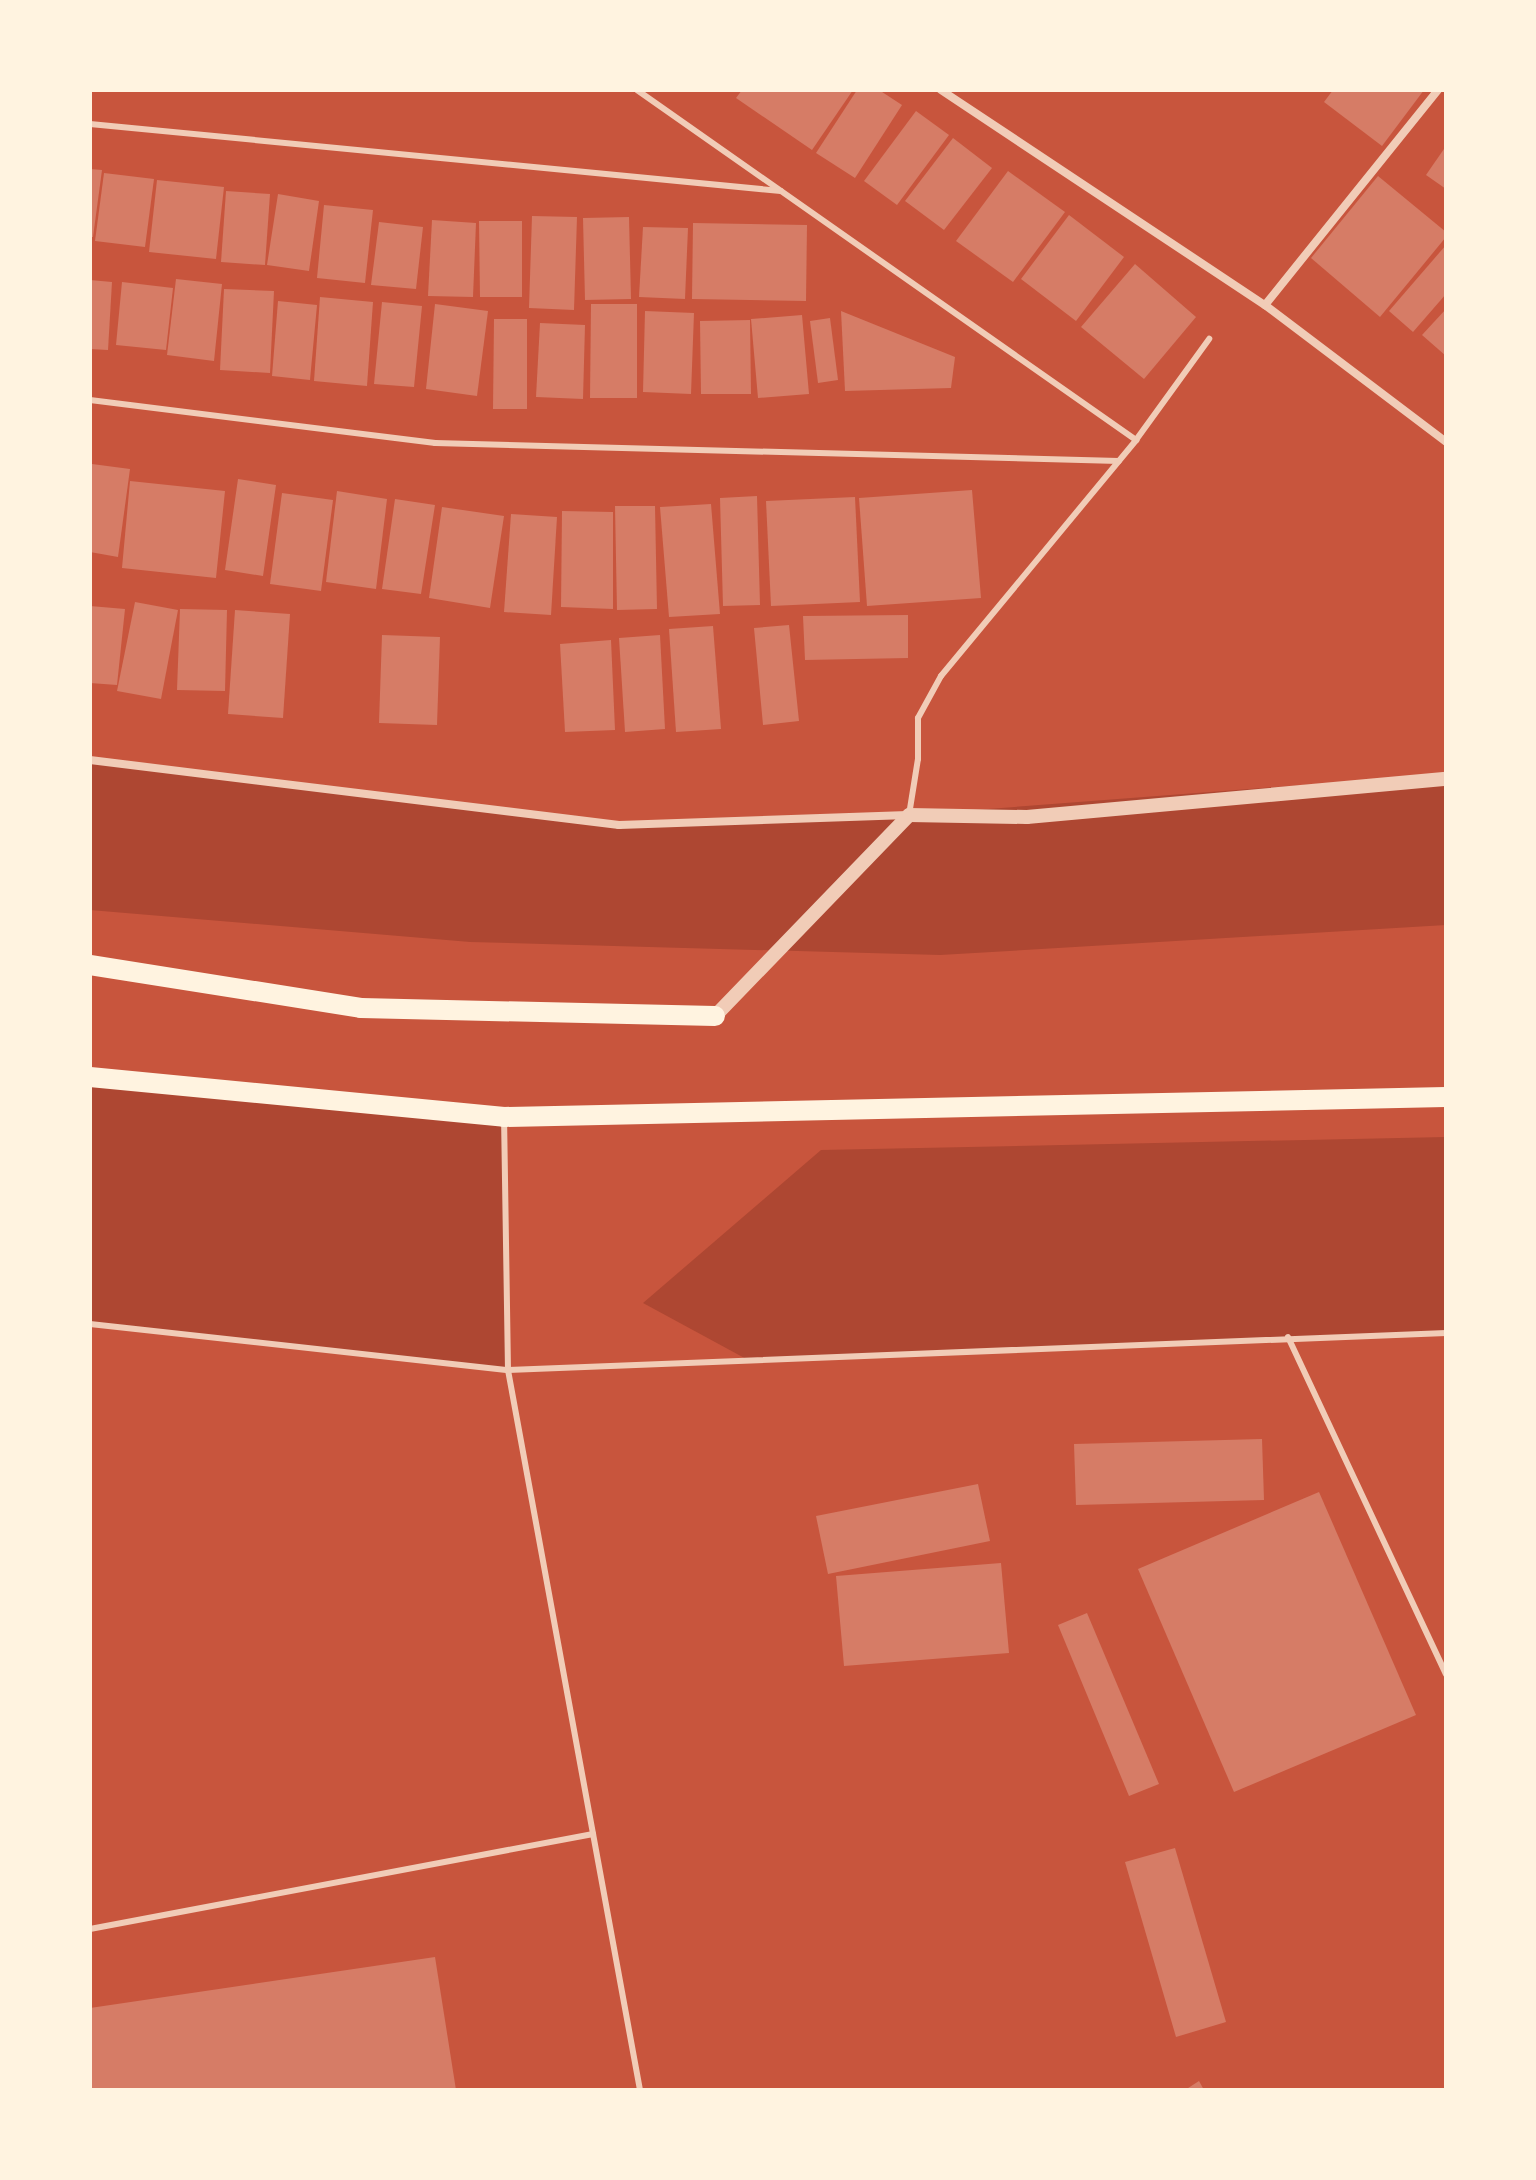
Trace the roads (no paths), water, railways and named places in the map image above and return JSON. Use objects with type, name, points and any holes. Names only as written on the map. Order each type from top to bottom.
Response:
[{"type":"main road","points":[[90,965],[361,1008],[715,1016]]},
{"type":"main road","points":[[90,1077],[504,1117],[1446,1097]]},
{"type":"street","points":[[941,90],[1265,305],[1446,442]]},
{"type":"street","points":[[1265,305],[1438,90]]},
{"type":"street","points":[[90,760],[619,825],[909,815],[1027,817],[1446,779]]},
{"type":"street","points":[[715,1016],[909,815]]},
{"type":"lane","points":[[637,90],[1136,440]]},
{"type":"lane","points":[[90,124],[781,191]]},
{"type":"lane","points":[[909,815],[918,759],[918,718],[941,676],[1136,440],[1209,339]]},
{"type":"lane","points":[[90,400],[435,443],[1119,461]]},
{"type":"lane","points":[[504,1117],[508,1370],[640,2090]]},
{"type":"lane","points":[[90,1324],[508,1370],[1446,1333]]},
{"type":"lane","points":[[1288,1337],[1446,1674]]},
{"type":"lane","points":[[90,1929],[593,1834]]}]
